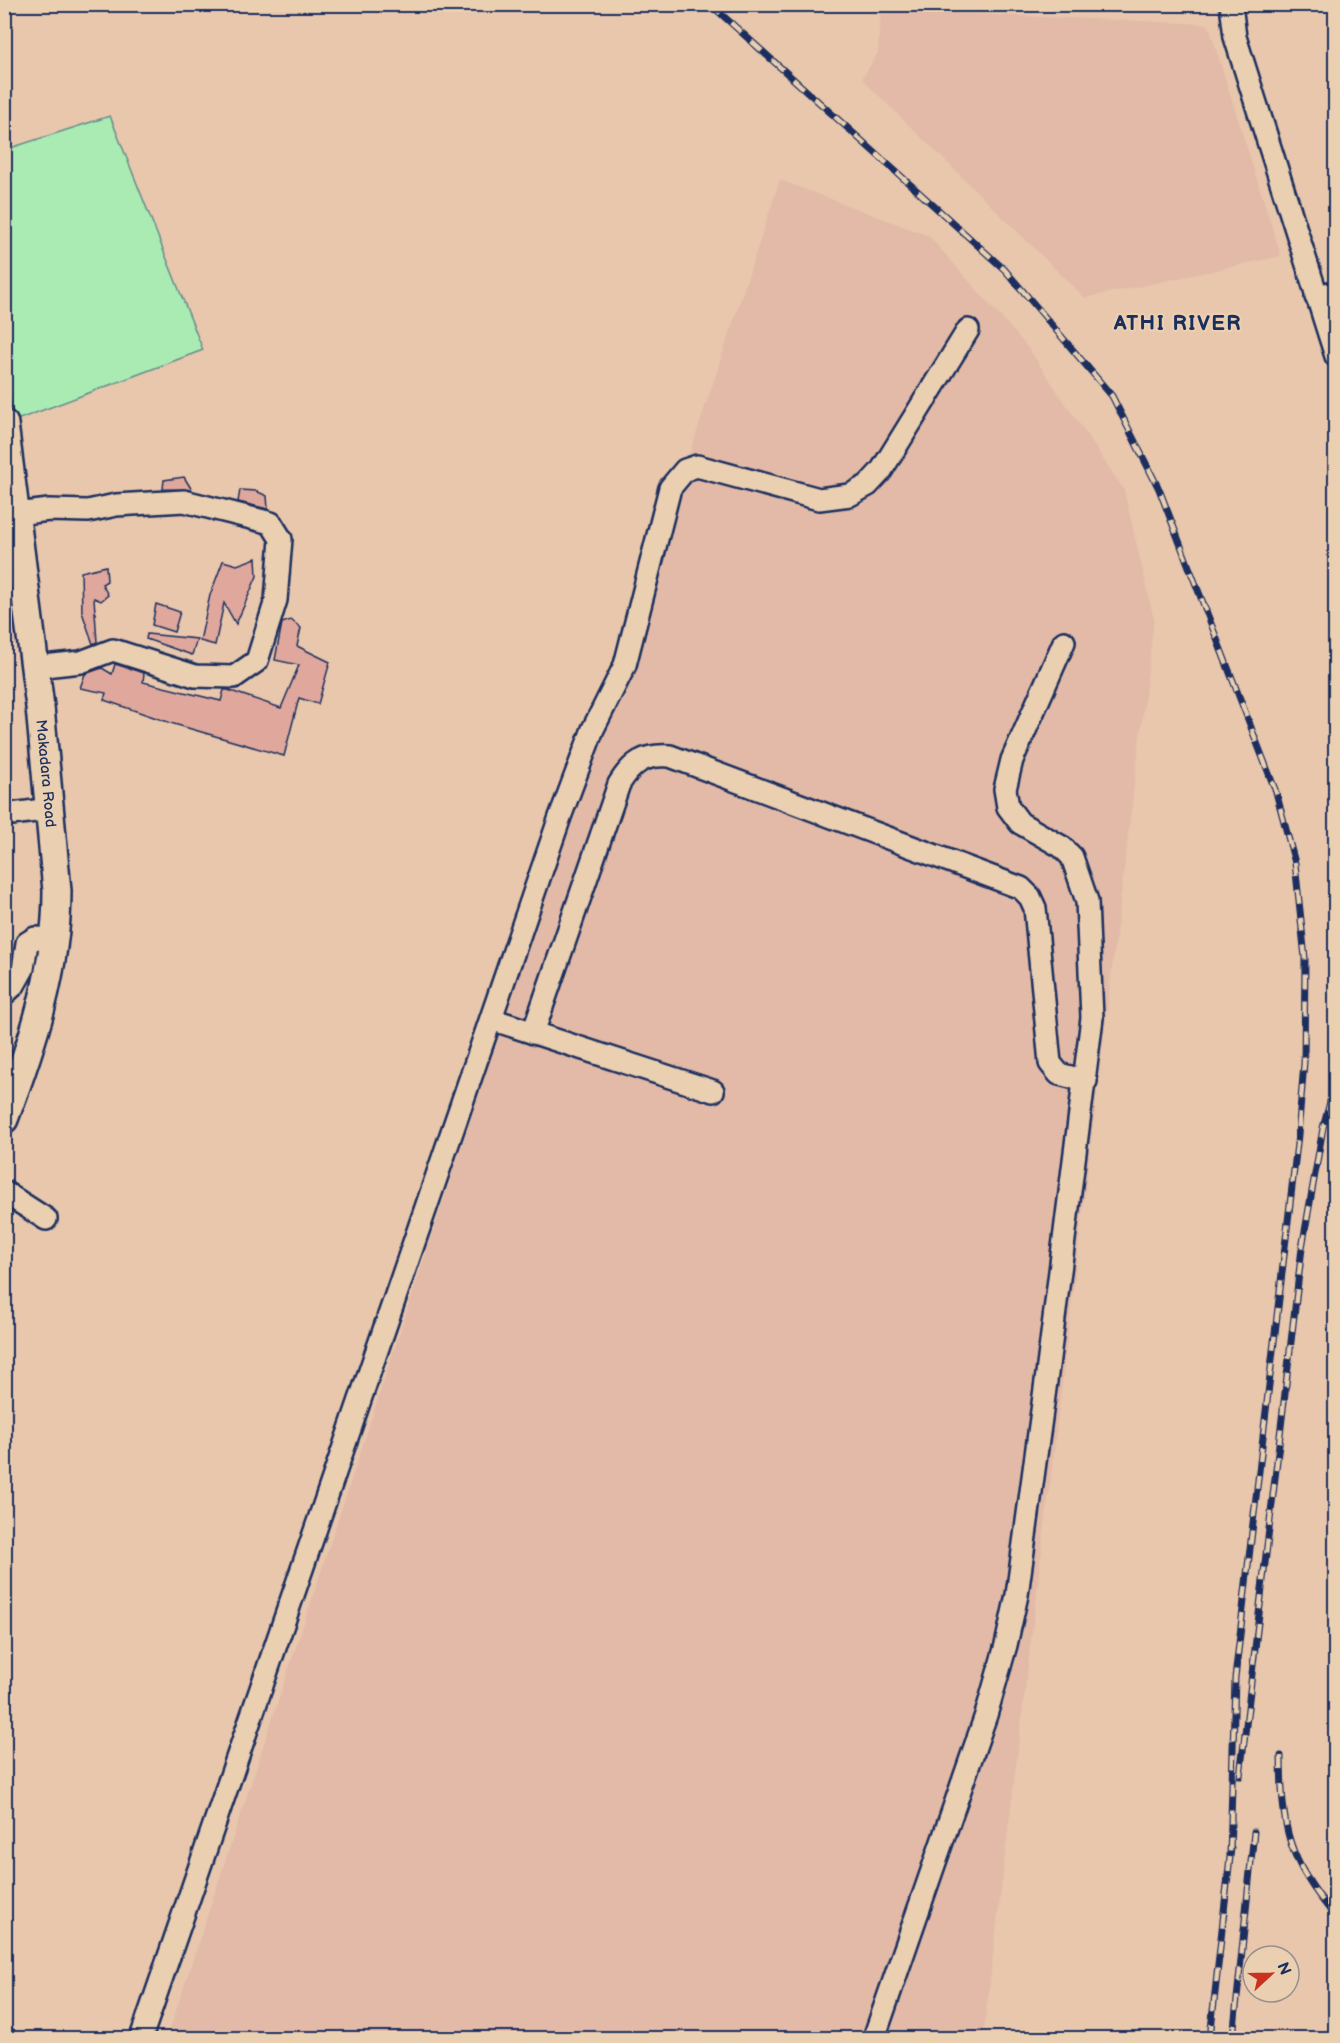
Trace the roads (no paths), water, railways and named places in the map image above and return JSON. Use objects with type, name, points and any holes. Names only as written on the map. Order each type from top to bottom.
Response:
[{"type":"main road","name":"Makadara Road","points":[[4,423],[35,667],[51,809],[57,891],[55,939],[47,986],[29,1054],[4,1119]]},
{"type":"street","points":[[1231,4],[1235,37],[1326,294],[1335,356]]},
{"type":"street","points":[[141,2038],[582,758],[625,665],[670,488],[685,470],[697,466],[819,499],[849,495],[868,485],[881,471],[968,330]]},
{"type":"street","points":[[16,514],[49,510],[88,511],[116,505],[184,501],[271,524],[281,539],[276,600],[257,661],[234,677],[195,676],[113,650],[81,662],[35,667]]},
{"type":"street","points":[[874,2038],[986,1715],[1009,1635],[1019,1583],[1086,1081],[1092,1018],[1087,901],[1079,871],[1072,857],[1062,847],[1020,823],[1008,807],[1005,789],[1012,760],[1064,642]]},
{"type":"street","points":[[533,1033],[619,784],[629,768],[641,758],[655,755],[669,756],[1021,888],[1030,897],[1035,908],[1050,1064],[1059,1074],[1086,1081]]},
{"type":"street","points":[[4,815],[51,809]]},
{"type":"street","points":[[4,994],[14,985],[22,969],[27,943],[35,938],[55,939]]},
{"type":"street","points":[[491,1019],[713,1091]]},
{"type":"street","points":[[4,1192],[46,1219]]},
{"type":"railway","points":[[710,4],[1005,270],[1112,396],[1159,489],[1276,792],[1295,863],[1305,958],[1304,1063],[1298,1135],[1235,1678],[1230,1856]]},
{"type":"railway","points":[[1240,1776],[1302,1248],[1323,1128],[1336,1080]]},
{"type":"railway","points":[[1281,1756],[1283,1804],[1290,1842],[1307,1878],[1336,1917]]},
{"type":"railway","points":[[1233,2038],[1254,1832]]},
{"type":"railway","points":[[1210,2038],[1231,1848]]},
{"type":"district","name":"ATHI RIVER","points":[[1178,323]]}]
